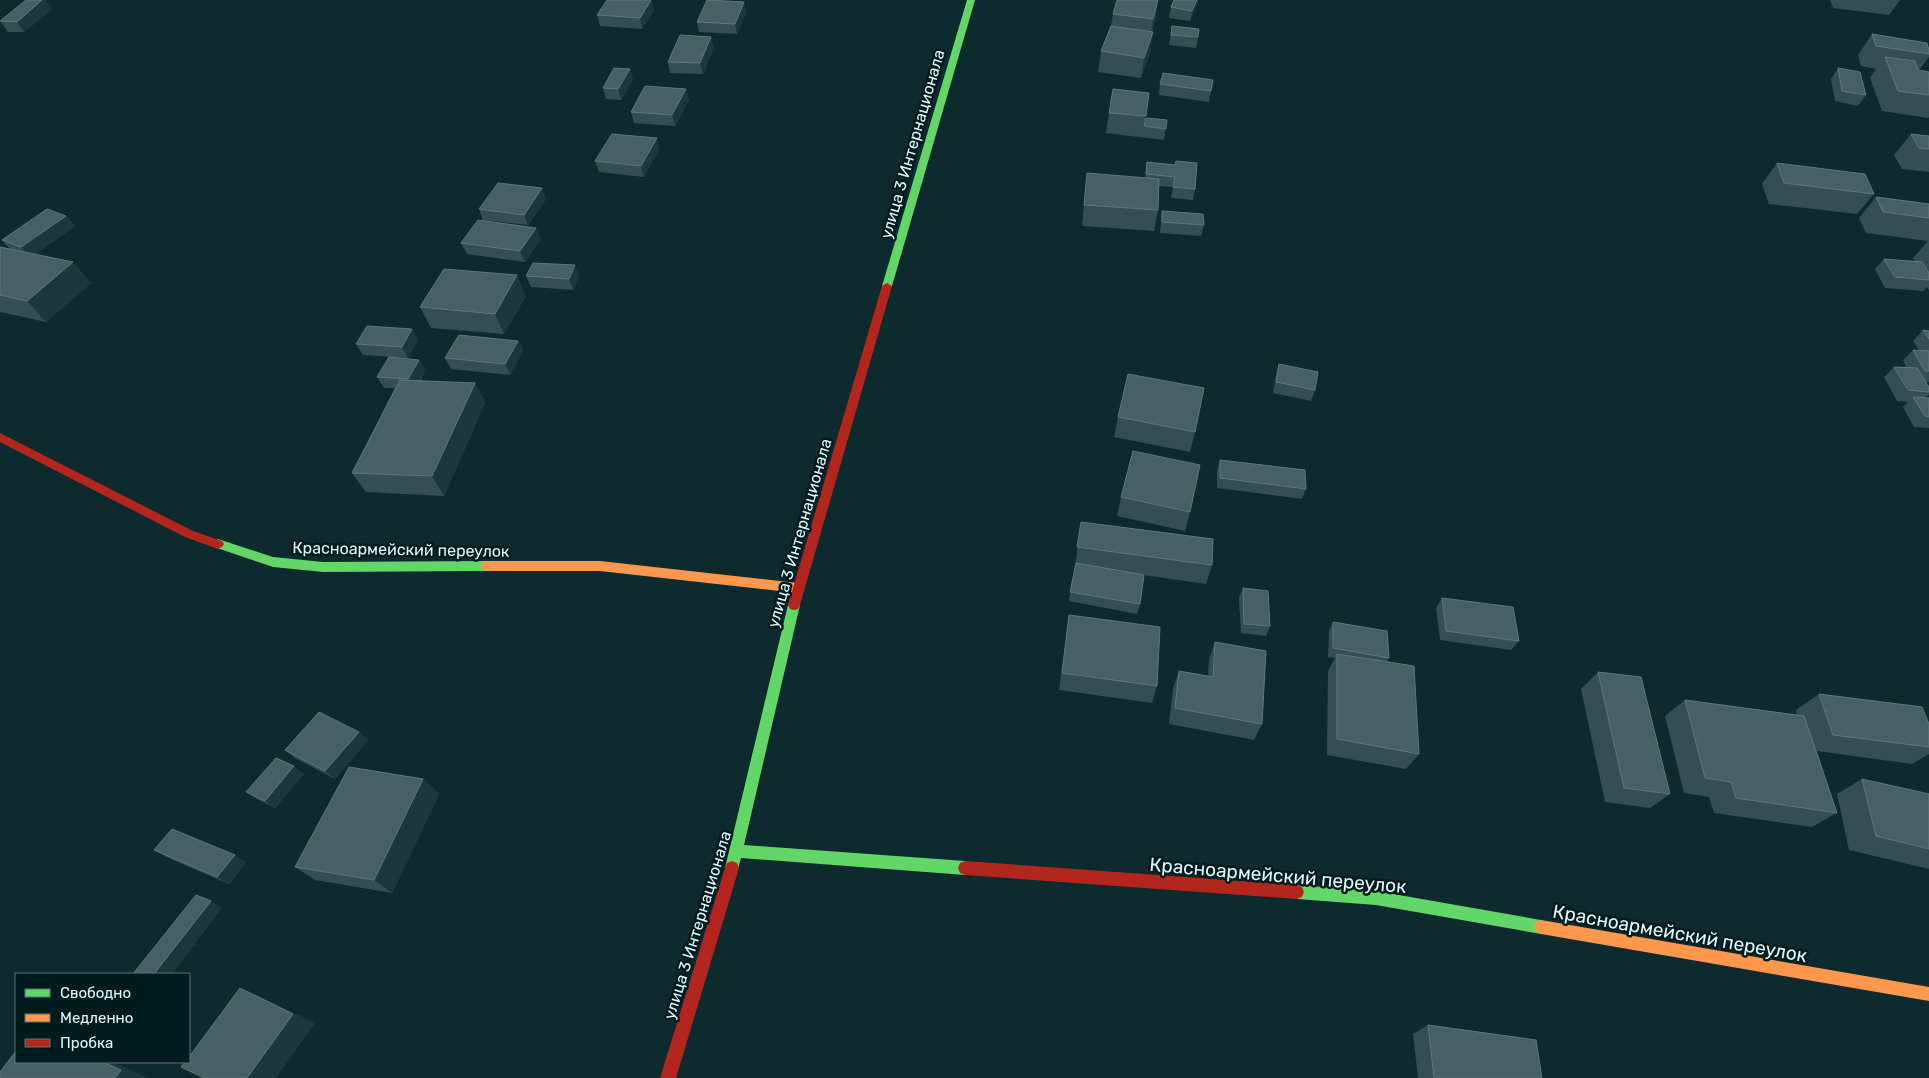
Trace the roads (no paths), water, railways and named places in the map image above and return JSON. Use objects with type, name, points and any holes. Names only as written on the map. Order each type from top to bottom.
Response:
[{"type":"street","name":"улица 3 Интернационала","points":[[668,1078],[737,851],[798,588],[971,0]]},
{"type":"street","name":"Красноармейский переулок","points":[[0,437],[189,534],[273,562],[323,567],[600,566],[798,588]]},
{"type":"street","name":"Красноармейский переулок","points":[[737,851],[1376,898],[1929,994]]}]
